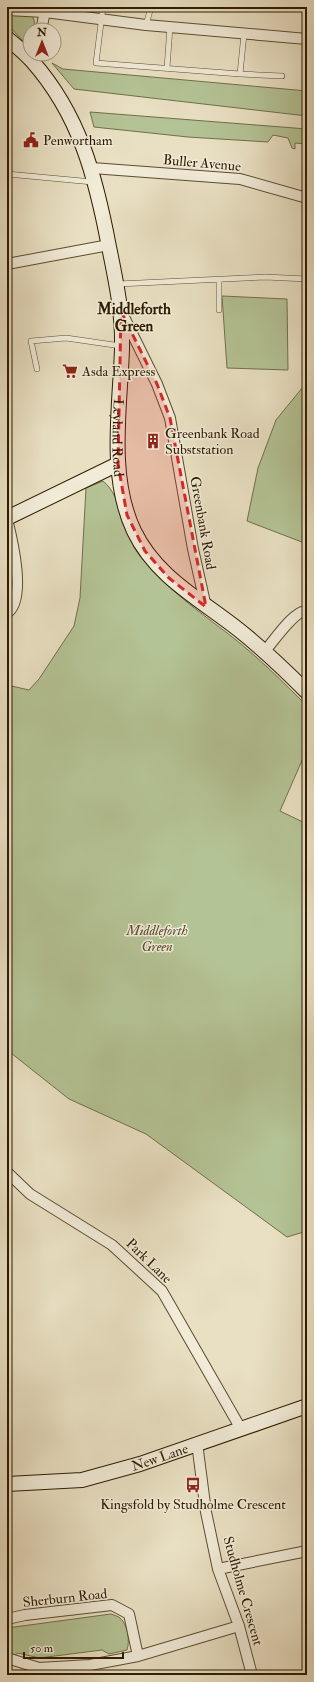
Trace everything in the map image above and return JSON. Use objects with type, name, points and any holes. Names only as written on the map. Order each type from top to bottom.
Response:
[{"type":"main road","name":"Leyland Road","points":[[7,38],[22,49]]},
{"type":"main road","name":"Leyland Road","points":[[36,62],[65,108],[78,133],[92,168],[117,284],[121,312],[122,346],[118,464],[122,499],[127,516],[145,551],[169,578],[206,607],[237,628],[265,651],[307,692]]},
{"type":"main road","points":[[7,519],[118,464]]},
{"type":"main road","name":"New Lane","points":[[7,1484],[82,1480],[140,1464],[307,1406]]},
{"type":"street","points":[[7,10],[46,10],[101,20],[307,39]]},
{"type":"street","points":[[43,22],[46,10]]},
{"type":"street","name":"Buller Avenue","points":[[92,168],[240,179],[307,198]]},
{"type":"street","points":[[7,264],[109,245]]},
{"type":"street","name":"Greenbank Road","points":[[121,312],[157,384],[170,418],[193,549],[206,607]]},
{"type":"street","points":[[7,519],[15,550],[17,597],[11,610],[7,613]]},
{"type":"street","points":[[265,651],[295,615],[304,610],[307,611]]},
{"type":"street","name":"Park Lane","points":[[7,1172],[30,1194],[112,1245],[162,1291],[241,1429]]},
{"type":"street","name":"Studholme Crescent","points":[[197,1443],[206,1512],[218,1569],[239,1626],[252,1675]]},
{"type":"street","points":[[218,1569],[307,1552]]},
{"type":"street","name":"Sherburn Road","points":[[7,1619],[25,1615],[112,1605],[129,1614],[138,1656]]},
{"type":"street","points":[[7,1658],[39,1668],[90,1665],[138,1656],[239,1626]]},
{"type":"lane","points":[[103,7],[96,63],[282,76]]},
{"type":"lane","points":[[146,25],[151,7]]},
{"type":"lane","points":[[167,68],[170,27]]},
{"type":"lane","points":[[240,74],[244,34]]},
{"type":"lane","points":[[7,174],[96,183]]},
{"type":"lane","points":[[117,284],[265,277],[307,279]]},
{"type":"lane","points":[[219,279],[219,310]]},
{"type":"lane","points":[[37,368],[31,341],[66,338],[122,346]]},
{"type":"highlighted area","points":[[121,311],[157,384],[170,418],[206,607],[169,578],[145,551],[127,515],[118,464]]},
{"type":"green space","points":[[7,14],[30,14],[34,19],[34,22],[22,22],[22,40],[7,24]]},
{"type":"green space","points":[[52,63],[63,69],[307,91],[307,116],[74,89]]},
{"type":"green space","points":[[90,112],[307,129],[307,144],[295,143],[295,149],[292,148],[288,138],[273,135],[268,142],[188,137],[94,127]]},
{"type":"green space","points":[[222,296],[287,299],[288,370],[227,368]]},
{"type":"green space","points":[[307,382],[307,544],[247,521],[258,468],[276,420]]},
{"type":"green space","name":"Middleforth Green","points":[[103,481],[110,488],[115,497],[134,547],[150,568],[183,599],[251,652],[307,706],[307,749],[280,811],[307,824],[307,1231],[287,1237],[146,1134],[69,1099],[11,1053],[7,1052],[7,685],[29,690],[39,679],[74,626],[80,598],[86,488]]},
{"type":"green space","points":[[111,1614],[119,1617],[127,1629],[127,1650],[109,1654],[102,1650],[39,1658],[18,1653],[14,1656],[7,1653],[7,1628]]},
{"type":"place","name":"Penwortham","points":[[31,140]]},
{"type":"place","name":"Asda Express","points":[[70,371]]},
{"type":"place","name":"Greenbank Road Subststation","points":[[153,441]]},
{"type":"place","name":"Kingsfold by Studholme Crescent","points":[[193,1485]]},
{"type":"district","name":"Middleforth Green","points":[[134,318]]}]
